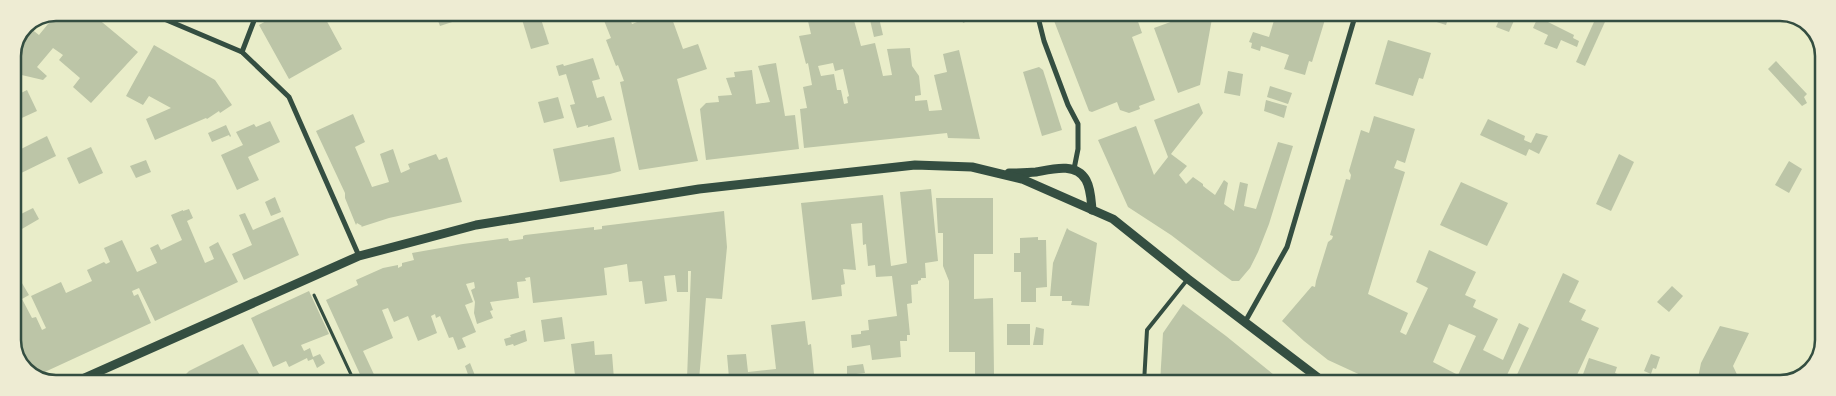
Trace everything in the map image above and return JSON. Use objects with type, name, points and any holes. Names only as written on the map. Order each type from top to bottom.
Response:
[{"type":"street","points":[[171,21],[242,52],[289,97],[359,256]]},
{"type":"street","points":[[242,52],[255,21]]},
{"type":"street","points":[[1039,21],[1044,41],[1068,105],[1078,124],[1078,149],[1074,169]]},
{"type":"street","points":[[1245,322],[1287,247],[1354,21]]},
{"type":"street","points":[[91,375],[359,256],[476,225],[698,189],[915,165],[972,167],[1022,179],[1113,219],[1188,279],[1315,375]]},
{"type":"street","points":[[999,174],[1059,168],[1074,169],[1085,179],[1090,193],[1092,210]]},
{"type":"lane","points":[[1144,375],[1147,330],[1188,279]]},
{"type":"path","points":[[307,279],[351,375]]},
{"type":"building","points":[[101,21],[138,52],[91,103],[73,87],[80,78],[59,60],[63,55],[53,48],[37,67],[47,76],[43,80],[21,75],[21,57],[24,43],[33,31],[39,35],[50,22]]},
{"type":"building","points":[[266,21],[327,21],[342,49],[289,79],[259,25]]},
{"type":"building","points":[[438,21],[455,21],[440,26]]},
{"type":"building","points":[[522,21],[542,21],[549,44],[531,49]]},
{"type":"building","points":[[604,21],[631,21],[632,24],[640,21],[673,21],[683,49],[698,44],[707,69],[677,79],[698,161],[639,170],[620,82],[624,81],[606,40],[611,38]]},
{"type":"building","points":[[808,21],[854,21],[861,46],[875,43],[883,76],[892,75],[887,49],[910,48],[912,66],[919,76],[921,95],[915,96],[915,101],[927,100],[929,111],[942,110],[934,75],[947,72],[943,54],[959,50],[980,139],[948,138],[947,133],[804,148],[800,109],[807,108],[803,87],[812,85],[808,63],[806,64],[799,36],[811,34]],"holes":[[[833,63],[835,71],[843,69],[849,96],[847,97],[848,103],[844,104],[841,90],[837,90],[834,74],[821,76],[818,66]]]},
{"type":"building","points":[[870,21],[880,21],[883,35],[874,37]]},
{"type":"building","points":[[1054,21],[1138,21],[1142,33],[1132,37],[1155,100],[1139,106],[1140,109],[1129,113],[1120,110],[1117,102],[1092,112],[1089,111]]},
{"type":"building","points":[[1173,21],[1212,21],[1200,85],[1178,93],[1154,28]]},
{"type":"building","points":[[1274,21],[1325,21],[1312,62],[1309,61],[1305,75],[1284,69],[1289,55],[1261,46],[1260,51],[1251,48],[1252,43],[1249,42],[1253,32],[1269,37]]},
{"type":"building","points":[[1433,21],[1447,21],[1446,25]]},
{"type":"building","points":[[1499,21],[1514,21],[1509,32],[1496,27]]},
{"type":"building","points":[[1536,21],[1546,21],[1574,35],[1573,38],[1579,41],[1577,47],[1561,40],[1557,49],[1544,44],[1548,35],[1533,28]]},
{"type":"building","points":[[1594,21],[1605,21],[1585,66],[1576,62]]},
{"type":"building","points":[[1388,40],[1431,53],[1423,79],[1419,78],[1413,96],[1375,84]]},
{"type":"building","points":[[154,45],[215,80],[232,105],[207,119],[155,140],[146,119],[171,108],[149,96],[143,105],[126,96]]},
{"type":"building","points":[[593,58],[600,79],[592,81],[597,98],[604,96],[612,120],[577,128],[570,105],[575,104],[566,74],[559,76],[556,66],[563,64],[564,66]]},
{"type":"building","points":[[1776,61],[1807,94],[1804,97],[1807,103],[1802,106],[1768,69]]},
{"type":"building","points":[[776,63],[785,116],[795,115],[799,149],[706,160],[700,109],[706,103],[719,102],[718,96],[732,95],[726,78],[735,77],[734,72],[752,70],[756,104],[770,102],[758,66]]},
{"type":"building","points":[[1039,67],[1043,70],[1062,130],[1042,136],[1023,72]]},
{"type":"building","points":[[1228,71],[1243,74],[1240,96],[1224,93]]},
{"type":"building","points":[[1270,86],[1292,93],[1288,104],[1267,97]]},
{"type":"building","points":[[27,90],[37,111],[21,118],[21,93]]},
{"type":"building","points":[[558,97],[564,118],[544,123],[538,102]]},
{"type":"building","points":[[1266,100],[1287,106],[1284,118],[1264,111]]},
{"type":"building","points":[[1199,103],[1203,113],[1171,154],[1187,166],[1179,175],[1186,184],[1193,177],[1215,195],[1224,180],[1228,183],[1224,204],[1234,211],[1240,182],[1248,184],[1244,206],[1256,209],[1278,142],[1293,146],[1269,224],[1258,252],[1250,268],[1239,281],[1232,281],[1171,235],[1128,207],[1098,140],[1136,126],[1154,175],[1168,157],[1154,120]]},
{"type":"building","points":[[353,114],[365,142],[355,147],[372,187],[389,182],[380,154],[393,149],[401,173],[410,169],[408,164],[436,154],[439,160],[447,157],[462,202],[389,218],[361,227],[357,223],[356,225],[345,198],[345,193],[316,131]]},
{"type":"building","points":[[1374,116],[1415,129],[1405,163],[1397,160],[1394,168],[1405,172],[1368,294],[1408,313],[1400,332],[1406,335],[1428,288],[1416,282],[1429,250],[1476,272],[1465,295],[1476,300],[1473,307],[1498,319],[1483,350],[1503,360],[1519,323],[1529,328],[1507,375],[1458,375],[1361,375],[1328,360],[1282,321],[1312,286],[1315,287],[1328,242],[1333,236],[1330,235],[1346,179],[1350,180],[1351,175],[1349,171],[1361,130],[1369,133]],"holes":[[[1449,324],[1476,336],[1458,375],[1433,362]]]},
{"type":"building","points":[[1488,119],[1525,136],[1524,140],[1531,143],[1536,133],[1548,136],[1539,154],[1529,149],[1526,156],[1480,135]]},
{"type":"building","points":[[270,121],[280,142],[248,157],[259,180],[237,190],[221,155],[243,145],[236,132],[254,124],[256,127]]},
{"type":"building","points":[[226,125],[231,136],[229,135],[212,142],[208,133]]},
{"type":"building","points":[[47,136],[56,156],[21,173],[21,149]]},
{"type":"building","points":[[614,137],[621,171],[560,182],[553,149]]},
{"type":"building","points":[[91,147],[103,173],[79,184],[67,158]]},
{"type":"building","points":[[1619,154],[1634,162],[1611,211],[1596,204]]},
{"type":"building","points":[[146,160],[151,172],[136,178],[130,166]]},
{"type":"building","points":[[1789,161],[1802,169],[1789,193],[1775,185]]},
{"type":"building","points":[[1461,182],[1508,203],[1487,246],[1440,225]]},
{"type":"building","points":[[931,189],[938,261],[925,263],[926,278],[921,278],[918,284],[911,285],[912,303],[907,304],[910,335],[907,335],[907,341],[900,341],[901,357],[872,360],[870,345],[852,348],[851,335],[861,334],[861,331],[869,330],[868,320],[897,316],[892,276],[876,277],[875,265],[868,266],[866,244],[863,245],[862,223],[851,224],[856,270],[843,269],[845,284],[841,285],[842,296],[812,300],[801,203],[883,195],[891,266],[907,263],[900,192]]},
{"type":"building","points":[[275,197],[281,212],[271,216],[265,202]]},
{"type":"building","points":[[936,198],[993,198],[993,254],[974,254],[974,299],[993,298],[994,374],[975,374],[975,352],[949,352],[949,281],[943,266],[943,233],[938,233]]},
{"type":"building","points":[[33,208],[39,219],[21,230],[21,214]]},
{"type":"building","points":[[189,209],[193,218],[187,221],[205,263],[214,259],[209,247],[218,242],[238,282],[155,321],[139,288],[132,291],[134,296],[138,294],[151,323],[44,372],[33,366],[24,353],[21,342],[21,281],[29,295],[22,299],[32,318],[36,317],[42,330],[46,328],[31,296],[61,282],[66,293],[92,281],[87,270],[104,262],[106,264],[110,262],[104,248],[122,240],[137,272],[157,263],[150,248],[158,244],[161,250],[182,240],[171,215]]},
{"type":"building","points":[[724,211],[727,247],[722,299],[706,298],[699,375],[687,375],[691,271],[688,271],[688,292],[677,292],[675,275],[664,276],[667,301],[645,304],[642,281],[629,282],[627,264],[604,268],[607,295],[533,303],[530,277],[525,278],[526,281],[517,282],[519,298],[490,302],[493,310],[490,311],[493,318],[477,324],[474,313],[475,302],[471,290],[475,288],[474,282],[466,284],[473,302],[465,305],[476,332],[462,338],[466,347],[458,350],[453,337],[449,338],[440,316],[436,318],[435,314],[431,316],[437,333],[418,341],[408,316],[394,322],[388,308],[382,310],[393,338],[363,351],[374,375],[360,375],[326,300],[358,285],[356,280],[383,268],[398,265],[398,268],[402,266],[402,263],[414,260],[412,253],[508,238],[509,241],[523,239],[525,235],[594,227],[594,230],[602,229],[602,226]]},
{"type":"building","points":[[245,213],[253,230],[283,217],[299,255],[244,280],[232,254],[252,245],[239,215]]},
{"type":"building","points":[[1067,228],[1097,243],[1089,306],[1071,305],[1072,301],[1062,301],[1062,296],[1050,296],[1053,263]]},
{"type":"building","points":[[1038,237],[1038,240],[1046,240],[1047,287],[1036,288],[1036,302],[1021,302],[1021,272],[1014,272],[1014,253],[1020,253],[1020,238]]},
{"type":"building","points":[[1563,273],[1579,281],[1569,302],[1586,310],[1581,320],[1599,328],[1577,375],[1517,375]]},
{"type":"building","points":[[1672,286],[1683,296],[1669,312],[1657,302]]},
{"type":"building","points":[[309,291],[329,334],[301,345],[304,351],[310,348],[313,357],[320,354],[325,363],[317,368],[313,359],[308,361],[307,358],[289,367],[286,361],[273,367],[251,318]]},
{"type":"building","points":[[1183,304],[1274,375],[1160,375],[1163,333]]},
{"type":"building","points":[[562,317],[565,339],[544,342],[541,320]]},
{"type":"building","points":[[805,321],[808,345],[811,344],[814,374],[729,375],[727,355],[746,354],[748,372],[776,369],[771,325]]},
{"type":"building","points":[[1007,324],[1030,324],[1030,345],[1007,345]]},
{"type":"building","points":[[1720,326],[1749,333],[1733,366],[1737,375],[1699,375],[1701,363]]},
{"type":"building","points":[[1036,327],[1044,329],[1043,345],[1033,345]]},
{"type":"building","points":[[525,330],[527,341],[514,346],[513,344],[506,346],[504,339]]},
{"type":"building","points":[[594,341],[595,355],[612,354],[614,375],[575,375],[571,344]]},
{"type":"building","points":[[243,344],[260,375],[185,375],[189,371]]},
{"type":"building","points":[[1651,354],[1660,357],[1656,369],[1653,368],[1651,374],[1644,371]]},
{"type":"building","points":[[1589,358],[1617,367],[1615,373],[1620,375],[1583,375]]},
{"type":"building","points":[[470,363],[475,375],[468,375],[465,366]]},
{"type":"building","points":[[863,364],[865,373],[847,375],[847,366]]}]
